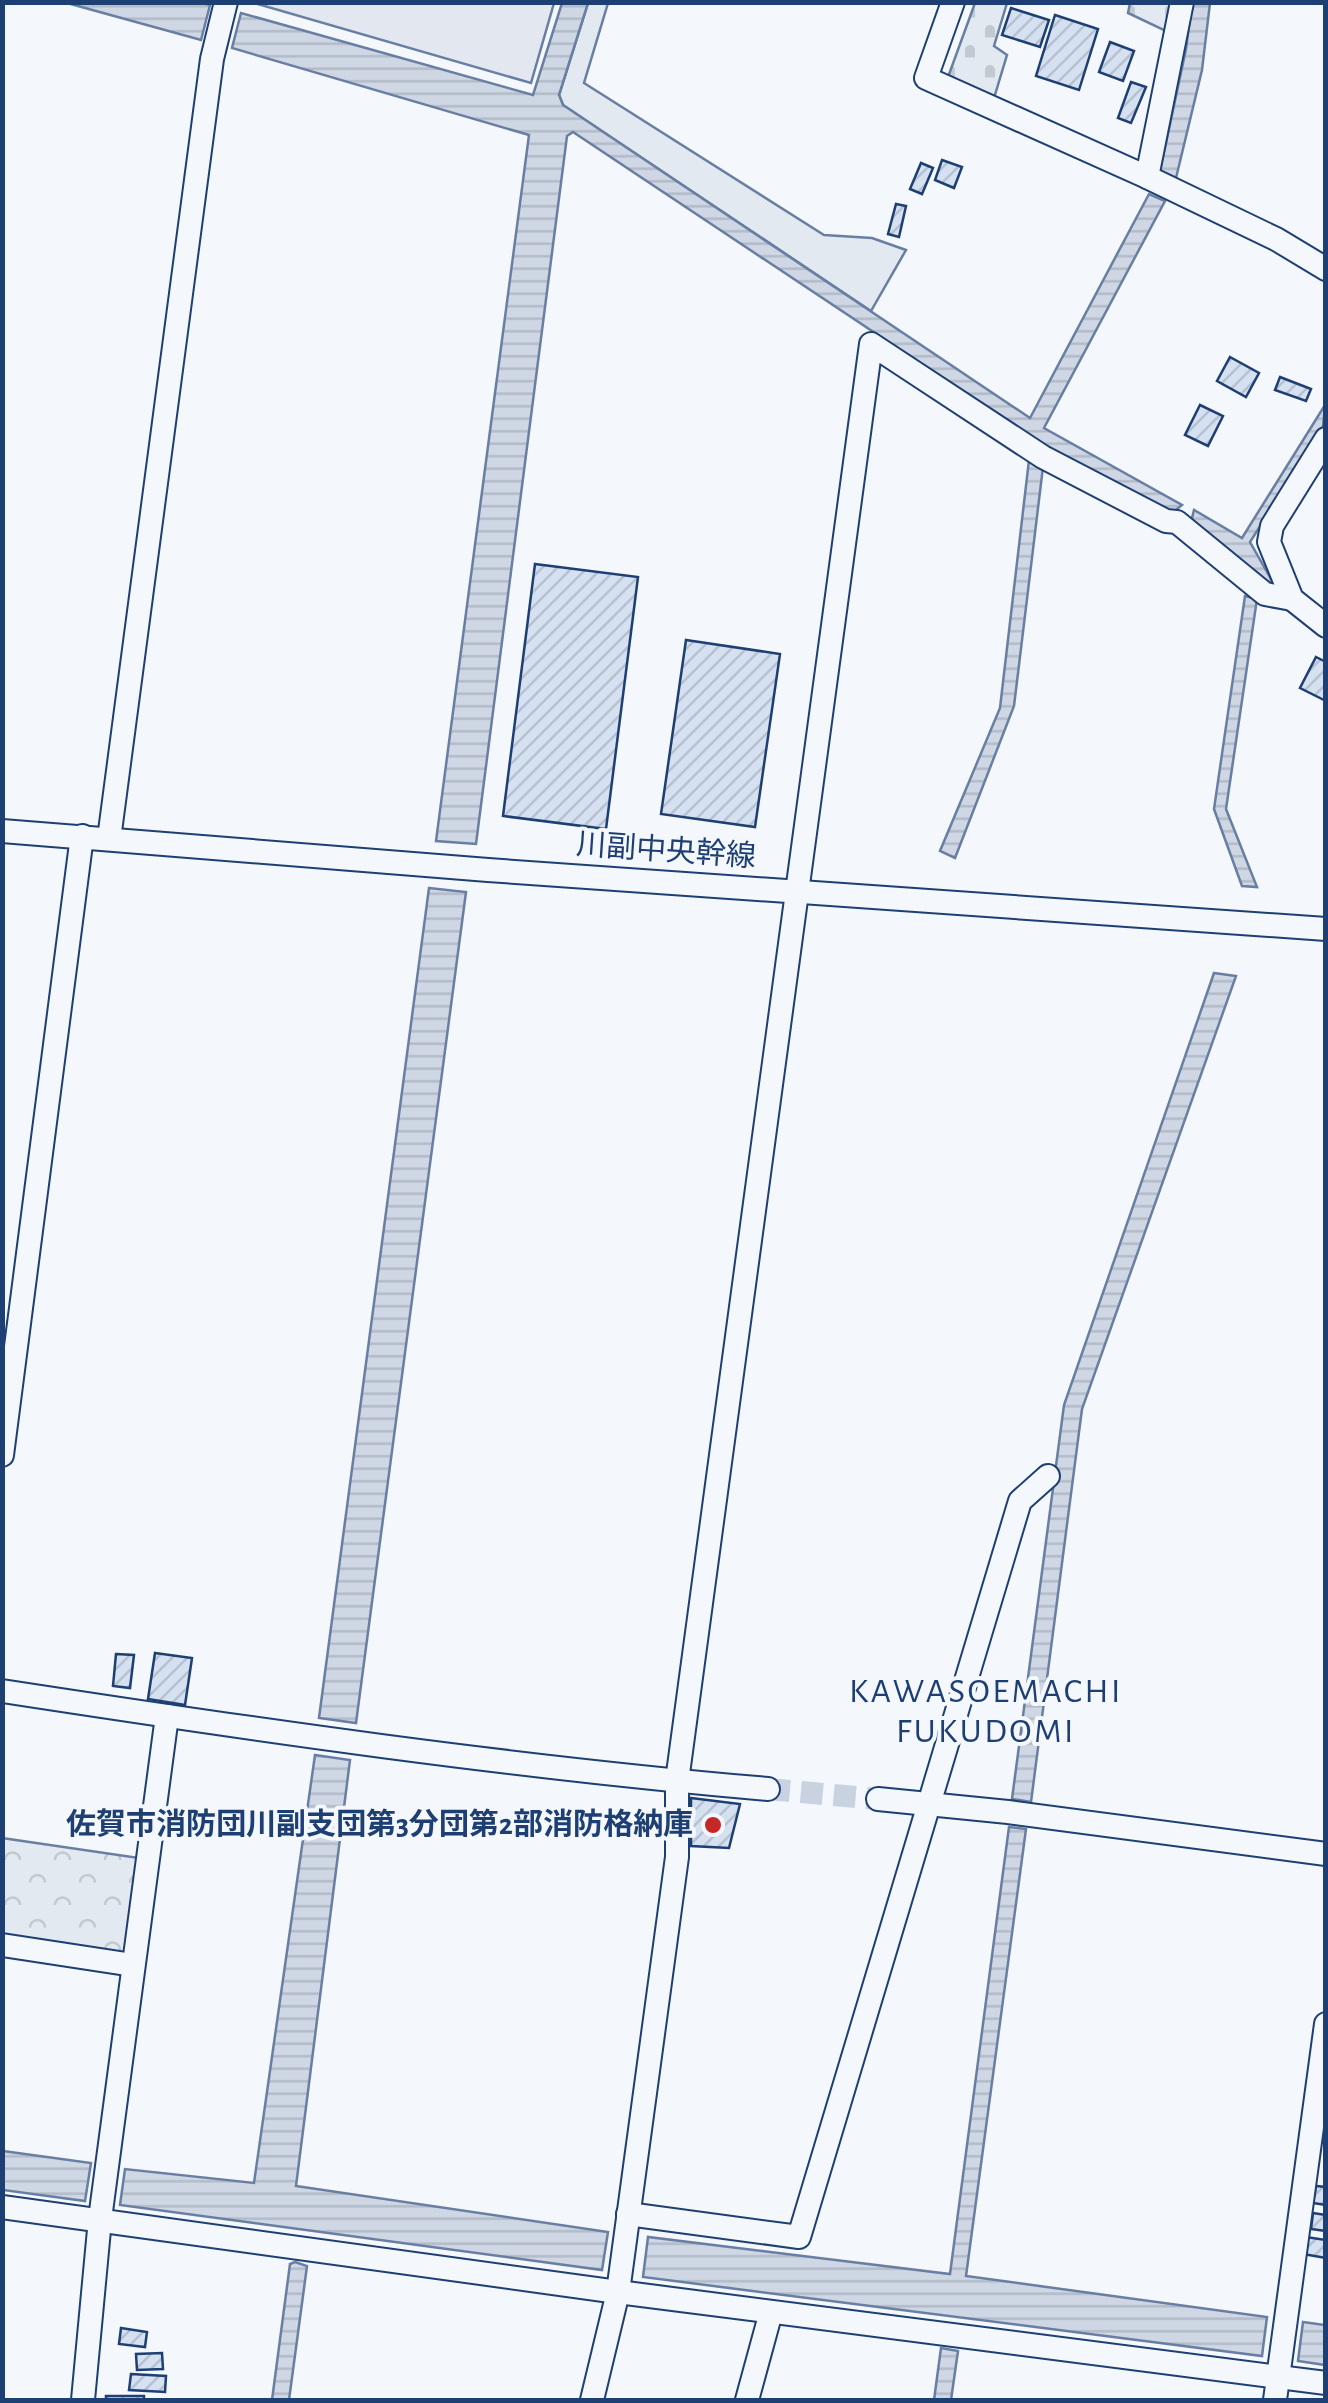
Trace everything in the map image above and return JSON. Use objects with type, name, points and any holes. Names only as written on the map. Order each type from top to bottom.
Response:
[{"type":"street","points":[[109,839],[212,59],[226,2]]},
{"type":"street","points":[[953,2],[926,78],[1276,239],[1326,269]]},
{"type":"street","points":[[1147,178],[1182,2]]},
{"type":"street","points":[[592,2400],[618,2292],[676,1857],[676,1781],[871,344],[1043,458],[1166,521],[1177,522],[1265,594],[1292,599]]},
{"type":"street","points":[[1326,439],[1272,526],[1269,542],[1292,599],[1326,626]]},
{"type":"street","name":"川副中央幹線","points":[[2,831],[1326,929]]},
{"type":"street","points":[[2,1455],[82,836]]},
{"type":"street","points":[[628,2214],[800,2238],[1020,1501],[1048,1476]]},
{"type":"street","points":[[2,1691],[167,1716],[676,1781],[768,1789]]},
{"type":"street","points":[[83,2400],[100,2219],[167,1716]]},
{"type":"street","points":[[878,1799],[1326,1854]]},
{"type":"street","points":[[2,1945],[133,1964]]},
{"type":"street","points":[[1276,2389],[1326,2024]]},
{"type":"street","points":[[2,2207],[771,2312],[1276,2389],[1326,2383]]},
{"type":"street","points":[[747,2400],[771,2312]]},
{"type":"green space","points":[[588,3],[608,3],[584,83],[824,235],[872,238],[906,250],[871,311],[563,105],[559,95]]},
{"type":"green space","points":[[975,3],[1007,3],[994,46],[1007,55],[994,98],[948,77]]},
{"type":"green space","points":[[1130,3],[1176,3],[1172,34],[1128,13]]},
{"type":"green space","points":[[2,1838],[139,1858],[124,1955],[3,1937]]},
{"type":"shaded area","points":[[67,3],[210,5],[201,40]]},
{"type":"shaded area","points":[[254,3],[554,3],[531,83]]},
{"type":"shaded area","points":[[562,3],[588,3],[559,95],[563,105],[1030,418],[1149,194],[1165,201],[1044,428],[1182,505],[1171,514],[1037,441],[573,132],[567,136],[476,844],[436,841],[529,135],[232,48],[241,13],[533,95]]},
{"type":"shaded area","points":[[1192,3],[1210,3],[1202,70],[1176,178],[1160,171]]},
{"type":"shaded area","points":[[1325,405],[1323,427],[1250,542],[1275,586],[1271,589],[1191,522],[1194,510],[1242,538]]},
{"type":"shaded area","points":[[1029,460],[1043,467],[1014,706],[955,858],[940,851],[1000,708]]},
{"type":"shaded area","points":[[1245,596],[1257,599],[1226,809],[1257,887],[1242,886],[1214,809]]},
{"type":"shaded area","points":[[429,888],[466,892],[356,1723],[319,1718]]},
{"type":"shaded area","points":[[1214,973],[1236,976],[1082,1409],[1031,1802],[1012,1799],[1064,1405]]},
{"type":"shaded area","points":[[315,1755],[350,1760],[296,2186],[608,2232],[602,2270],[120,2205],[125,2169],[254,2183]]},
{"type":"shaded area","points":[[1009,1827],[1026,1829],[966,2276],[1267,2317],[1262,2356],[643,2277],[648,2237],[950,2274]]},
{"type":"shaded area","points":[[3,2151],[91,2163],[85,2201],[3,2190]]},
{"type":"shaded area","points":[[290,2264],[307,2266],[289,2400],[272,2400]]},
{"type":"shaded area","points":[[1303,2322],[1325,2325],[1325,2365],[1298,2361]]},
{"type":"shaded area","points":[[941,2348],[958,2351],[951,2400],[934,2400]]},
{"type":"building","points":[[1011,8],[1049,20],[1040,47],[1002,35]]},
{"type":"building","points":[[1055,15],[1098,29],[1079,90],[1036,76]]},
{"type":"building","points":[[1110,42],[1134,51],[1123,81],[1099,72]]},
{"type":"building","points":[[1131,82],[1146,87],[1131,123],[1118,118]]},
{"type":"building","points":[[942,160],[962,167],[954,188],[935,180]]},
{"type":"building","points":[[921,163],[933,168],[922,194],[910,189]]},
{"type":"building","points":[[896,204],[906,206],[899,237],[888,234]]},
{"type":"building","points":[[1230,357],[1259,373],[1246,397],[1217,381]]},
{"type":"building","points":[[1280,377],[1311,389],[1306,401],[1275,390]]},
{"type":"building","points":[[1200,405],[1223,416],[1208,446],[1185,435]]},
{"type":"building","points":[[535,564],[638,577],[606,829],[503,816]]},
{"type":"building","points":[[686,640],[780,654],[755,827],[661,814]]},
{"type":"building","points":[[1316,657],[1326,662],[1326,701],[1300,688]]},
{"type":"building","points":[[155,1653],[192,1658],[185,1705],[148,1699]]},
{"type":"building","points":[[116,1654],[134,1655],[130,1688],[113,1686]]},
{"type":"building","name":"佐賀市消防団川副支団第3分団第2部消防格納庫","points":[[691,1798],[740,1804],[729,1848],[691,1846]]},
{"type":"building","points":[[1316,2186],[1326,2187],[1326,2205],[1313,2203]]},
{"type":"building","points":[[1313,2213],[1326,2215],[1326,2231],[1311,2229]]},
{"type":"building","points":[[1306,2237],[1326,2240],[1326,2258],[1303,2254]]},
{"type":"building","points":[[121,2328],[147,2332],[145,2347],[119,2344]]},
{"type":"building","points":[[162,2353],[163,2369],[137,2370],[136,2354]]},
{"type":"building","points":[[131,2374],[166,2376],[165,2392],[129,2390]]},
{"type":"building","points":[[106,2396],[144,2396],[144,2400],[106,2400]]},
{"type":"tunnel","points":[[768,1789],[878,1799]]},
{"type":"place","name":"佐賀市消防団川副支団第3分団第2部消防格納庫","points":[[713,1825]]},
{"type":"district","name":"KAWASOEMACHI FUKUDOMI","points":[[986,1711]]}]
